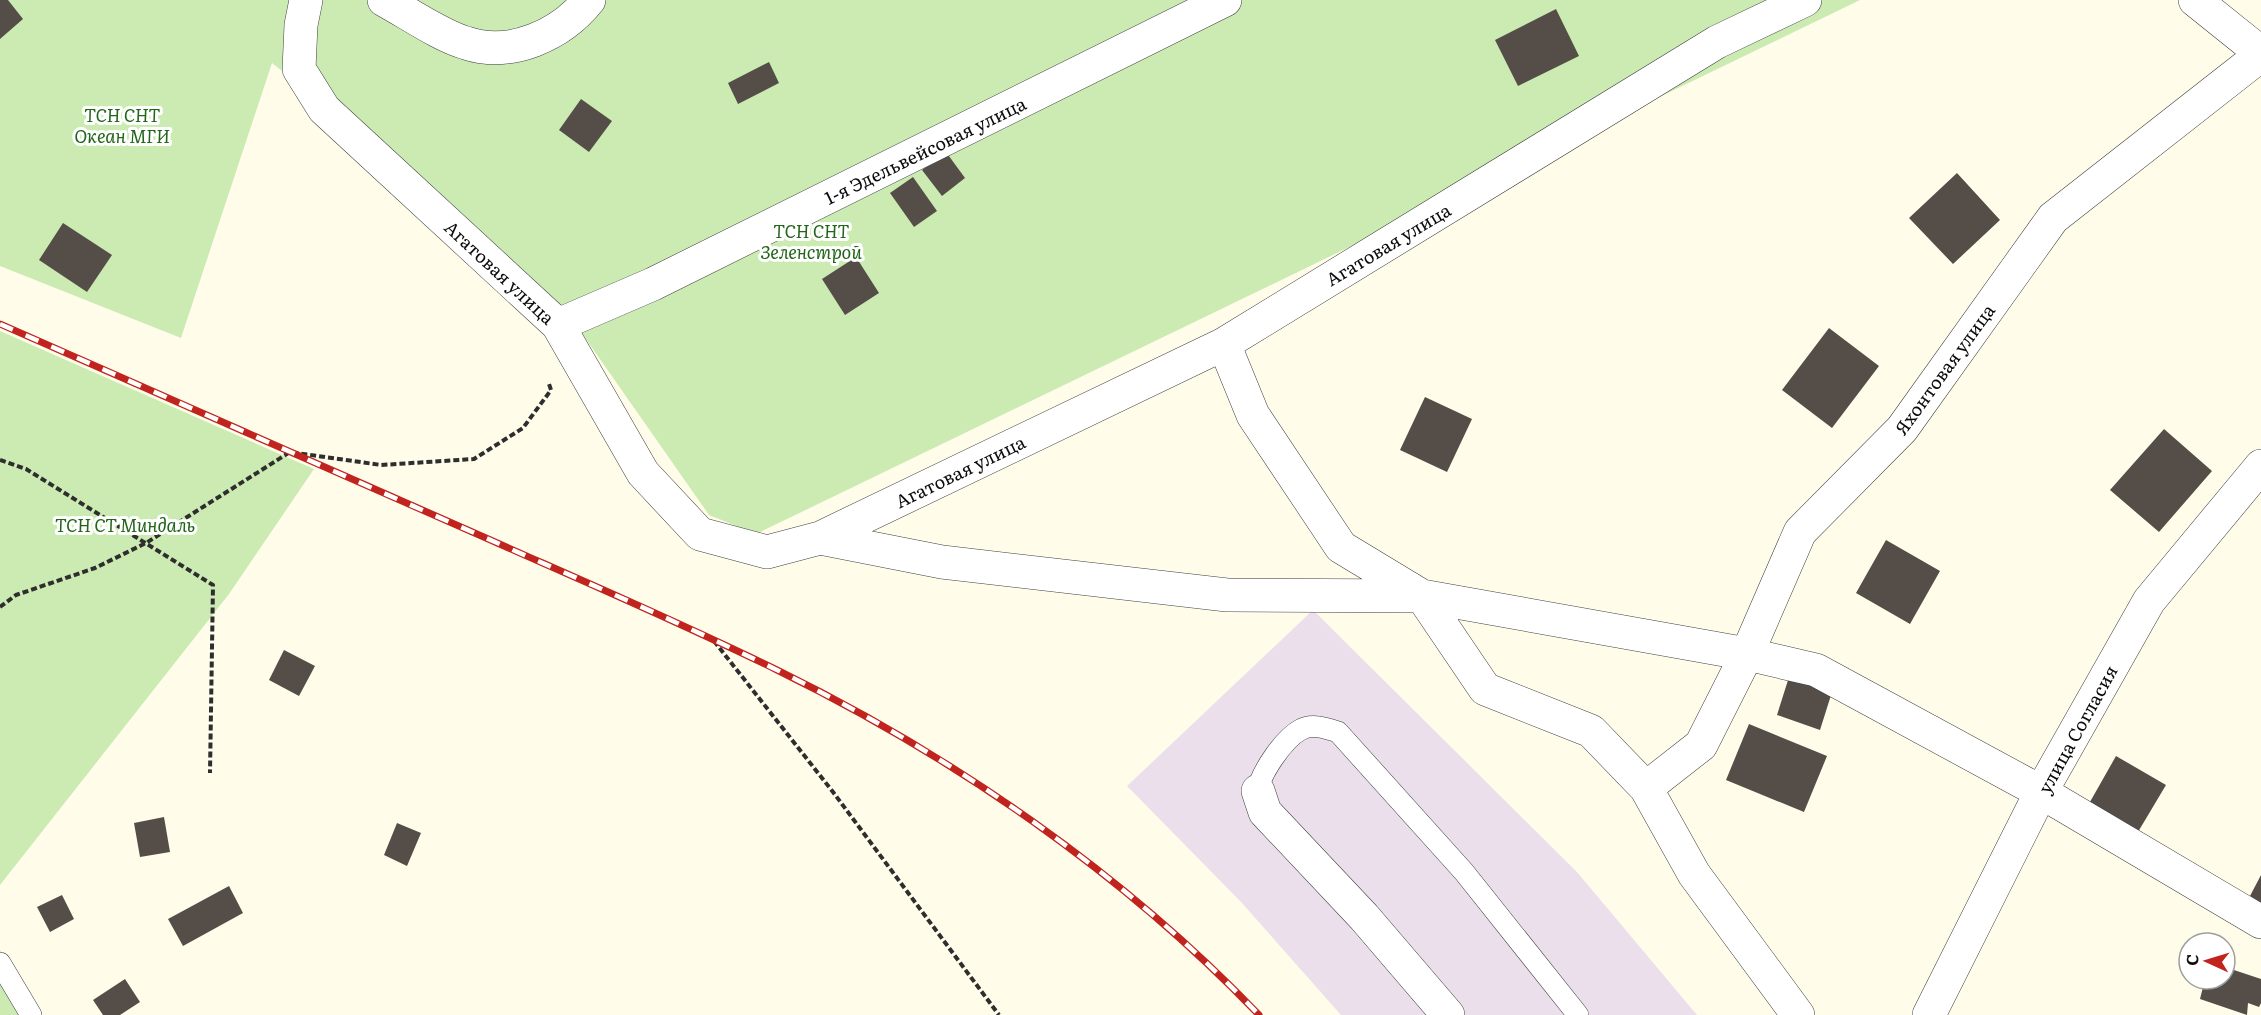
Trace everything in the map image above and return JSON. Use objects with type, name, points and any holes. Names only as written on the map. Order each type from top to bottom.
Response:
[{"type":"street","name":"Агатовая улица","points":[[306,0],[301,25],[299,69],[324,109],[558,325],[643,473],[700,534],[767,552],[820,538],[1224,344],[1717,42],[1804,0]]},
{"type":"street","points":[[384,0],[466,44],[505,47],[542,38],[574,18],[589,0]]},
{"type":"street","name":"1-я Эдельвейсовая улица","points":[[558,325],[653,284],[1225,0]]},
{"type":"street","points":[[2194,0],[2261,54]]},
{"type":"street","name":"Яхонтовая улица","points":[[1646,788],[1701,745],[1747,654],[1800,532],[1902,429],[2053,218],[2261,54]]},
{"type":"street","points":[[1224,344],[1253,415],[1341,547],[1422,596],[1485,689],[1591,731],[1646,788],[1694,874],[1798,1015]]},
{"type":"street","name":"улица Согласия","points":[[1929,1015],[2041,792],[2149,601],[2261,466]]},
{"type":"street","points":[[820,538],[942,562],[1227,595],[1422,596],[1747,654],[1816,670],[2041,792],[2261,922]]},
{"type":"street","points":[[1258,791],[1265,812],[1364,917],[1448,1015]]},
{"type":"lane","points":[[1258,791],[1263,770],[1300,730],[1312,726],[1338,732],[1464,872],[1578,1015]]},
{"type":"lane","points":[[0,963],[31,1015]]},
{"type":"path","points":[[0,607],[16,595],[94,567],[146,543],[290,452],[381,465],[474,459],[523,428],[550,390],[548,379]]},
{"type":"path","points":[[0,460],[26,469],[213,585],[210,772]]},
{"type":"path","points":[[714,641],[833,792],[999,1015]]},
{"type":"shaded area","points":[[1313,610],[1577,872],[1697,1015],[1341,1015],[1242,903],[1127,786]]},
{"type":"green space","name":"ТСН СНТ Зеленстрой","points":[[0,0],[1860,0],[756,534],[709,515],[581,332],[417,177],[272,63],[181,338],[0,266]]},
{"type":"green space","name":"ТСН СТ Миндаль","points":[[0,331],[314,469],[229,594],[0,885]]},
{"type":"green space","points":[[0,950],[35,1015],[0,1015]]},
{"type":"building","points":[[0,0],[8,0],[23,19],[0,39]]},
{"type":"building","points":[[1556,9],[1579,56],[1518,86],[1495,40]]},
{"type":"building","points":[[769,62],[779,83],[738,104],[728,83]]},
{"type":"building","points":[[581,99],[612,121],[589,152],[559,130]]},
{"type":"building","points":[[946,152],[965,178],[942,196],[922,170]]},
{"type":"building","points":[[1957,173],[2000,220],[1953,264],[1909,218]]},
{"type":"building","points":[[913,177],[937,211],[914,227],[890,193]]},
{"type":"building","points":[[63,223],[112,255],[87,292],[39,260]]},
{"type":"building","points":[[856,257],[879,293],[845,315],[822,279]]},
{"type":"building","points":[[1829,328],[1879,366],[1832,428],[1782,390]]},
{"type":"building","points":[[1425,397],[1472,419],[1447,472],[1400,450]]},
{"type":"building","points":[[2164,429],[2212,471],[2159,532],[2110,490]]},
{"type":"building","points":[[1886,540],[1940,571],[1910,624],[1856,593]]},
{"type":"building","points":[[284,650],[315,666],[299,696],[269,680]]},
{"type":"building","points":[[1789,677],[1832,692],[1820,730],[1777,715]]},
{"type":"building","points":[[1749,724],[1827,756],[1804,812],[1726,780]]},
{"type":"building","points":[[2116,756],[2166,785],[2135,837],[2086,809]]},
{"type":"building","points":[[164,817],[170,852],[140,857],[134,823]]},
{"type":"building","points":[[397,823],[421,833],[407,866],[384,855]]},
{"type":"building","points":[[2261,875],[2261,903],[2250,896]]},
{"type":"building","points":[[229,886],[243,913],[183,946],[168,919]]},
{"type":"building","points":[[62,895],[74,919],[50,932],[37,907]]},
{"type":"building","points":[[2237,971],[2261,979],[2261,1003],[2259,1007],[2248,1003],[2247,1015],[2200,999],[2202,991],[2237,991]]},
{"type":"building","points":[[125,979],[140,1002],[120,1015],[103,1015],[93,1000]]},
{"type":"railway","points":[[0,324],[668,619],[843,704],[908,740],[971,780],[1094,867],[1207,963],[1259,1015]]},
{"type":"park label","name":"ТСН СНТ Океан МГИ","points":[[122,124]]}]
